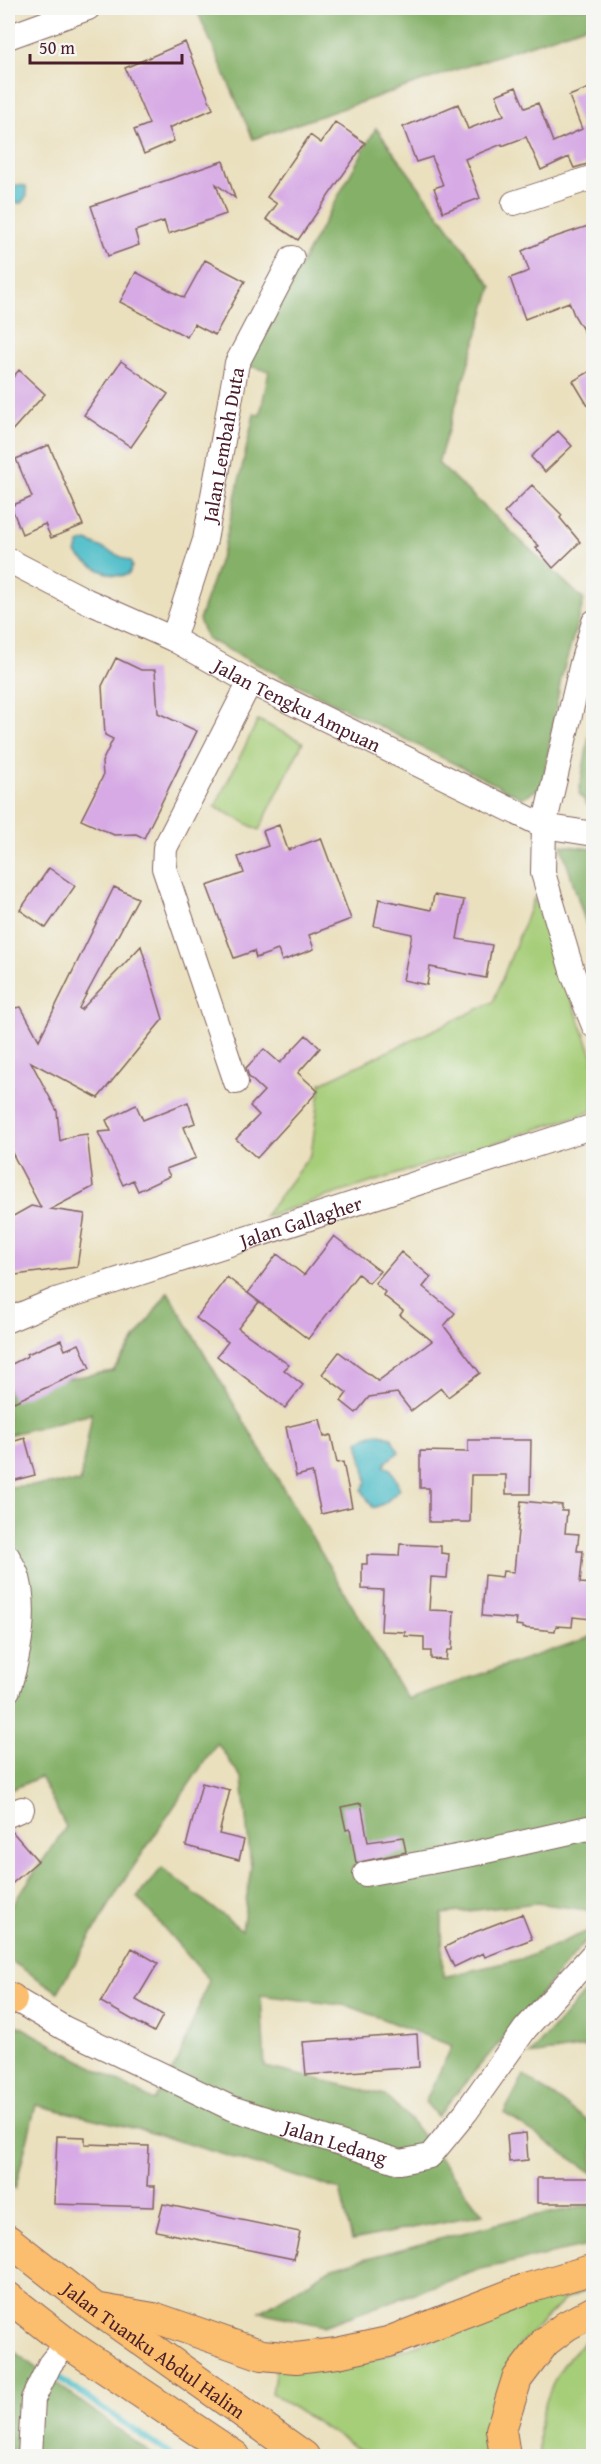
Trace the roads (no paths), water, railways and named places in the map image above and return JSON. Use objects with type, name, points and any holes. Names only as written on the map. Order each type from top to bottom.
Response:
[{"type":"main road","name":"Jalan Tuanku Abdul Halim","points":[[8,2240],[94,2308],[304,2457]]},
{"type":"main road","points":[[94,2308],[159,2319],[262,2355],[296,2358],[337,2353],[388,2342],[525,2289],[594,2269]]},
{"type":"main road","name":"Jalan Tuanku Abdul Halim","points":[[8,2297],[67,2343],[235,2457]]},
{"type":"main road","points":[[505,2457],[501,2430],[517,2379],[545,2342],[566,2326],[594,2311]]},
{"type":"street","points":[[8,37],[88,8]]},
{"type":"street","points":[[514,203],[594,177]]},
{"type":"street","name":"Jalan Lembah Duta","points":[[173,639],[205,540],[237,363],[292,258]]},
{"type":"street","name":"Jalan Tengku Ampuan","points":[[8,560],[87,602],[173,639],[250,682],[544,826],[594,834]]},
{"type":"street","points":[[594,622],[582,663],[544,826],[543,873],[573,974],[594,1026]]},
{"type":"street","points":[[236,1082],[164,868],[165,848],[250,682]]},
{"type":"street","name":"Jalan Gallagher","points":[[8,1320],[56,1300],[594,1126]]},
{"type":"street","points":[[8,1557],[18,1577],[22,1617],[15,1665],[8,1690]]},
{"type":"street","points":[[365,1874],[472,1854],[588,1827],[594,1830]]},
{"type":"street","name":"Jalan Ledang","points":[[9,1997],[64,2028],[231,2108],[400,2162],[430,2156],[466,2112],[525,2029],[594,1953]]},
{"type":"street","points":[[30,2457],[33,2399],[50,2364],[67,2343]]},
{"type":"water","points":[[16,185],[26,186],[27,196],[21,203],[8,203],[8,188]]},
{"type":"water","points":[[87,541],[130,561],[132,566],[129,574],[123,576],[108,573],[80,557],[76,553],[79,544]]},
{"type":"water","points":[[377,1433],[391,1437],[399,1452],[384,1466],[391,1469],[400,1489],[385,1503],[373,1508],[362,1490],[367,1481],[358,1441]]},
{"type":"waterway","points":[[52,2373],[172,2456]]}]
